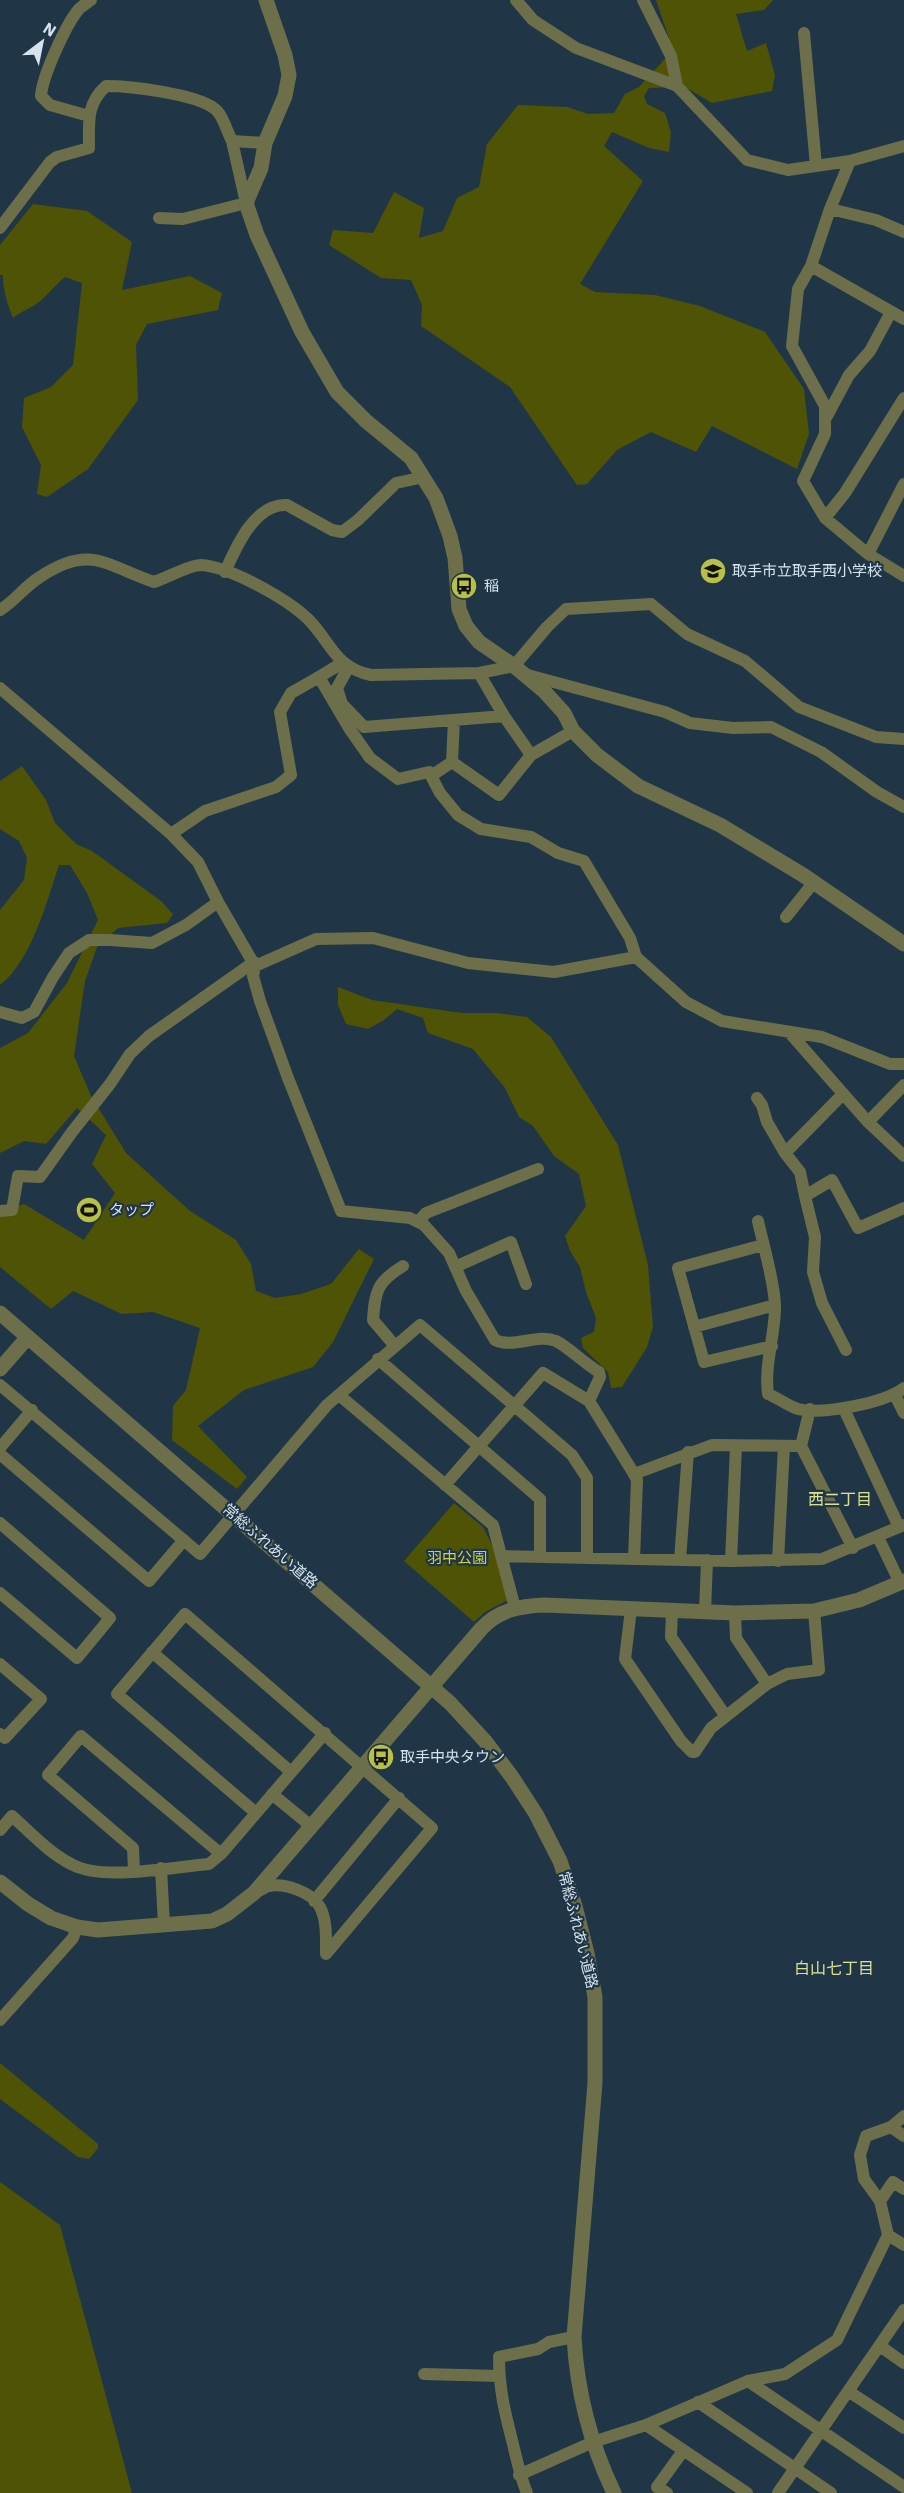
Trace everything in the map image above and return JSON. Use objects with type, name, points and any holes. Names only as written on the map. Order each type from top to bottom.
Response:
[{"type":"street","points":[[89,116],[50,105],[41,96],[50,62],[79,9],[91,0]]},
{"type":"street","points":[[246,203],[261,168],[265,143],[285,96],[289,75],[285,55],[266,0]]},
{"type":"street","points":[[642,0],[670,56],[677,86]]},
{"type":"street","points":[[524,2],[533,20],[576,48],[677,86],[747,160],[788,170],[850,161],[904,146]]},
{"type":"street","points":[[804,33],[816,166]]},
{"type":"street","points":[[0,228],[50,162],[57,157],[89,148],[89,116],[96,95],[106,86],[123,86],[202,100],[217,110],[232,141],[246,203],[257,235],[302,332],[337,392],[366,422],[411,458],[436,498],[450,536],[455,558],[459,609],[466,626],[479,642],[544,691],[564,713],[573,731],[597,755],[638,786],[720,825],[814,882],[904,944]]},
{"type":"street","points":[[232,141],[265,143]]},
{"type":"street","points":[[850,161],[830,209],[812,266],[798,289],[792,346],[825,406],[825,434],[803,481],[825,518],[868,554],[904,576]]},
{"type":"street","points":[[159,218],[183,219],[246,203]]},
{"type":"street","points":[[830,209],[876,220],[904,232]]},
{"type":"street","points":[[812,266],[904,320]]},
{"type":"street","points":[[825,420],[849,375],[870,351],[891,312]]},
{"type":"street","points":[[825,518],[845,493],[904,398]]},
{"type":"street","points":[[225,572],[243,534],[267,508],[279,504],[287,505],[332,530],[342,532],[358,520],[383,493],[396,483],[424,477]]},
{"type":"street","points":[[868,554],[904,484]]},
{"type":"street","points":[[0,610],[39,577],[80,559],[98,559],[154,582],[201,565],[266,589],[308,620],[345,665],[371,675],[518,670],[654,709],[690,723],[733,728],[771,727],[821,752],[877,792],[904,807]]},
{"type":"street","points":[[518,670],[547,627],[566,609],[651,604],[687,634],[744,661],[799,707],[876,737],[904,739]]},
{"type":"street","points":[[171,834],[205,811],[276,787],[291,775],[280,712],[291,693],[319,676],[345,665]]},
{"type":"street","points":[[345,665],[337,688],[342,704],[364,727],[504,716]]},
{"type":"street","points":[[479,673],[504,716],[531,755]]},
{"type":"street","points":[[319,676],[349,728],[370,758],[398,779],[429,772],[440,793],[458,815],[481,829],[531,837],[558,853],[585,861],[630,938],[636,957],[686,1002],[723,1021],[822,1037],[890,1064],[904,1064]]},
{"type":"street","points":[[0,688],[171,834],[198,862],[254,964],[253,976],[260,1001],[341,1211],[410,1218],[424,1225],[448,1253],[466,1291],[495,1340],[503,1344],[556,1341],[585,1364],[599,1371],[600,1377],[590,1401]]},
{"type":"street","points":[[452,762],[454,720]]},
{"type":"street","points":[[452,762],[499,795],[531,755],[573,731]]},
{"type":"street","points":[[431,776],[452,762]]},
{"type":"street","points":[[786,917],[814,882]]},
{"type":"street","points":[[0,1012],[21,1018],[34,1012],[53,976],[69,953],[89,940],[152,944],[186,925],[218,902]]},
{"type":"street","points":[[0,1211],[12,1210],[18,1176],[40,1178],[130,1054],[149,1036],[254,964],[316,939],[374,938],[468,963],[554,972],[636,957]]},
{"type":"street","points":[[789,1032],[868,1122],[904,1156]]},
{"type":"street","points":[[868,1122],[904,1085]]},
{"type":"street","points":[[785,1153],[843,1094]]},
{"type":"street","points":[[757,1098],[762,1105],[767,1122],[785,1153],[800,1172],[815,1237],[813,1272],[822,1303],[846,1350]]},
{"type":"street","points":[[418,1222],[426,1213],[538,1169]]},
{"type":"street","points":[[805,1196],[832,1180],[858,1228],[904,1208]]},
{"type":"street","points":[[758,1221],[775,1305],[772,1346],[766,1377],[768,1394],[798,1409],[844,1409],[900,1391],[904,1413]]},
{"type":"street","points":[[455,1267],[511,1242],[526,1284]]},
{"type":"street","points":[[763,1245],[678,1268],[704,1362],[772,1346]]},
{"type":"street","points":[[395,1346],[373,1320],[375,1292],[388,1275],[403,1266]]},
{"type":"street","points":[[694,1327],[775,1305]]},
{"type":"street","name":"常総ふれあい道路","points":[[0,1313],[432,1687],[485,1741],[536,1814],[560,1861],[575,1906],[595,1997],[595,2072],[574,2337],[580,2394],[593,2442],[614,2493]]},
{"type":"street","points":[[0,1384],[200,1554],[339,1395],[420,1324],[572,1455],[587,1478],[587,1558]]},
{"type":"street","points":[[0,1369],[28,1337]]},
{"type":"street","points":[[378,1359],[540,1498],[540,1557]]},
{"type":"street","points":[[445,1485],[543,1373],[590,1401],[637,1480],[634,1559]]},
{"type":"street","points":[[339,1395],[493,1526],[515,1608]]},
{"type":"street","points":[[810,1409],[801,1446],[853,1548]]},
{"type":"street","points":[[502,1556],[778,1561],[822,1559],[853,1548],[902,1526],[844,1409]]},
{"type":"street","points":[[0,1448],[32,1410]]},
{"type":"street","points":[[634,1474],[711,1445],[801,1446]]},
{"type":"street","points":[[731,1561],[736,1446]]},
{"type":"street","points":[[778,1561],[784,1446]]},
{"type":"street","points":[[680,1560],[688,1452]]},
{"type":"street","points":[[0,1454],[149,1581],[184,1540]]},
{"type":"street","points":[[0,1523],[110,1618],[77,1658],[0,1593]]},
{"type":"street","points":[[0,1882],[40,1912],[77,1927],[115,1930],[212,1921],[227,1914],[254,1893],[490,1620],[515,1608],[544,1605],[735,1613],[814,1611],[859,1600],[902,1582],[878,1537]]},
{"type":"street","points":[[705,1612],[707,1560]]},
{"type":"street","points":[[631,1609],[625,1659],[685,1746],[692,1752],[695,1752],[711,1728],[718,1724],[725,1715],[767,1684],[787,1674],[819,1670],[814,1611]]},
{"type":"street","points":[[672,1610],[671,1637],[725,1715]]},
{"type":"street","points":[[735,1613],[736,1638],[767,1684]]},
{"type":"street","points":[[254,1893],[269,1886],[294,1889],[319,1905],[324,1919],[326,1954],[432,1828],[325,1733],[184,1614],[117,1694],[256,1813]]},
{"type":"street","points":[[152,1652],[290,1771]]},
{"type":"street","points":[[0,1664],[41,1699],[13,1731],[5,1737],[0,1734]]},
{"type":"street","points":[[0,1830],[12,1816],[73,1866],[96,1873],[209,1864],[221,1854],[325,1733]]},
{"type":"street","points":[[134,1871],[133,1848],[48,1775],[81,1736],[221,1854]]},
{"type":"street","points":[[272,1794],[311,1826]]},
{"type":"street","points":[[314,1901],[399,1798]]},
{"type":"street","points":[[161,1868],[164,1925]]},
{"type":"street","points":[[0,2020],[73,1938],[77,1927]]},
{"type":"street","points":[[519,2475],[593,2442],[646,2425],[748,2381],[784,2374],[837,2340],[888,2235],[880,2201],[864,2179],[860,2155],[866,2136],[891,2127],[904,2116]]},
{"type":"street","points":[[891,2127],[904,2136]]},
{"type":"street","points":[[880,2201],[893,2182],[904,2189]]},
{"type":"street","points":[[888,2235],[904,2246]]},
{"type":"street","points":[[778,2493],[904,2310]]},
{"type":"street","points":[[527,2493],[519,2475],[505,2419],[499,2376],[499,2357],[538,2349],[549,2342],[574,2337]]},
{"type":"street","points":[[880,2346],[904,2363]]},
{"type":"street","points":[[424,2374],[499,2376]]},
{"type":"street","points":[[748,2381],[904,2487]]},
{"type":"street","points":[[848,2391],[904,2428]]},
{"type":"street","points":[[698,2402],[831,2493]]},
{"type":"street","points":[[646,2425],[747,2493]]},
{"type":"street","points":[[667,2493],[657,2487],[683,2451]]},
{"type":"green space","points":[[656,0],[773,0],[764,10],[736,14],[747,51],[766,43],[775,75],[772,91],[712,103],[685,87],[649,88],[644,96],[647,104],[665,113],[671,132],[669,152],[649,148],[612,132],[604,146],[643,181],[580,284],[595,292],[655,295],[700,306],[765,332],[804,389],[809,434],[797,469],[712,426],[696,452],[651,432],[617,450],[587,484],[577,485],[510,387],[421,326],[422,305],[411,280],[381,278],[329,245],[333,230],[373,233],[394,192],[424,208],[419,238],[443,231],[457,198],[479,187],[487,144],[518,105],[567,107],[588,114],[614,113],[625,94],[639,87],[673,50]]},
{"type":"green space","points":[[33,204],[87,211],[132,242],[122,290],[190,276],[222,293],[218,310],[147,324],[136,345],[138,400],[88,469],[47,497],[37,494],[41,465],[22,427],[24,398],[51,387],[73,365],[82,283],[65,277],[39,302],[13,318],[3,285],[3,275],[0,275],[0,245]]},
{"type":"green space","points":[[22,766],[46,800],[55,823],[76,844],[92,851],[161,901],[173,914],[167,923],[118,928],[97,947],[85,981],[74,1056],[91,1096],[126,1153],[190,1211],[236,1240],[251,1264],[256,1291],[275,1298],[301,1294],[331,1284],[359,1249],[374,1259],[333,1342],[313,1367],[244,1390],[198,1426],[247,1477],[237,1489],[172,1440],[173,1406],[186,1390],[200,1328],[153,1312],[122,1314],[73,1291],[51,1309],[0,1267],[0,1213],[24,1204],[84,1240],[115,1193],[92,1164],[106,1135],[77,1108],[46,1144],[24,1141],[0,1153],[0,1048],[28,1033],[67,983],[98,920],[87,893],[70,865],[59,865],[37,930],[21,962],[0,985],[0,910],[24,880],[27,858],[19,841],[0,829],[0,781]]},
{"type":"green space","points":[[338,987],[372,1000],[462,1013],[496,1013],[527,1017],[551,1037],[618,1145],[648,1265],[653,1327],[647,1347],[622,1387],[611,1388],[608,1372],[583,1348],[581,1338],[594,1332],[596,1318],[580,1267],[570,1251],[565,1236],[586,1206],[579,1174],[554,1156],[533,1126],[519,1117],[505,1088],[473,1049],[428,1033],[423,1018],[397,1009],[368,1029],[346,1024],[338,1005]]},
{"type":"green space","name":"羽中公園","points":[[454,1503],[483,1527],[493,1547],[508,1600],[485,1612],[474,1622],[404,1561]]},
{"type":"green space","points":[[0,2063],[98,2144],[98,2148],[89,2159],[78,2157],[0,2099]]},
{"type":"green space","points":[[0,2182],[60,2225],[132,2493],[0,2493]]},
{"type":"place","name":"取手市立取手西小学校","points":[[713,571]]},
{"type":"place","name":"稲","points":[[464,586]]},
{"type":"place","name":"タップ","points":[[89,1210]]},
{"type":"place","name":"取手中央タウン","points":[[381,1757]]},
{"type":"district","name":"西二丁目","points":[[840,1499]]},
{"type":"district","name":"白山七丁目","points":[[834,1968]]}]
